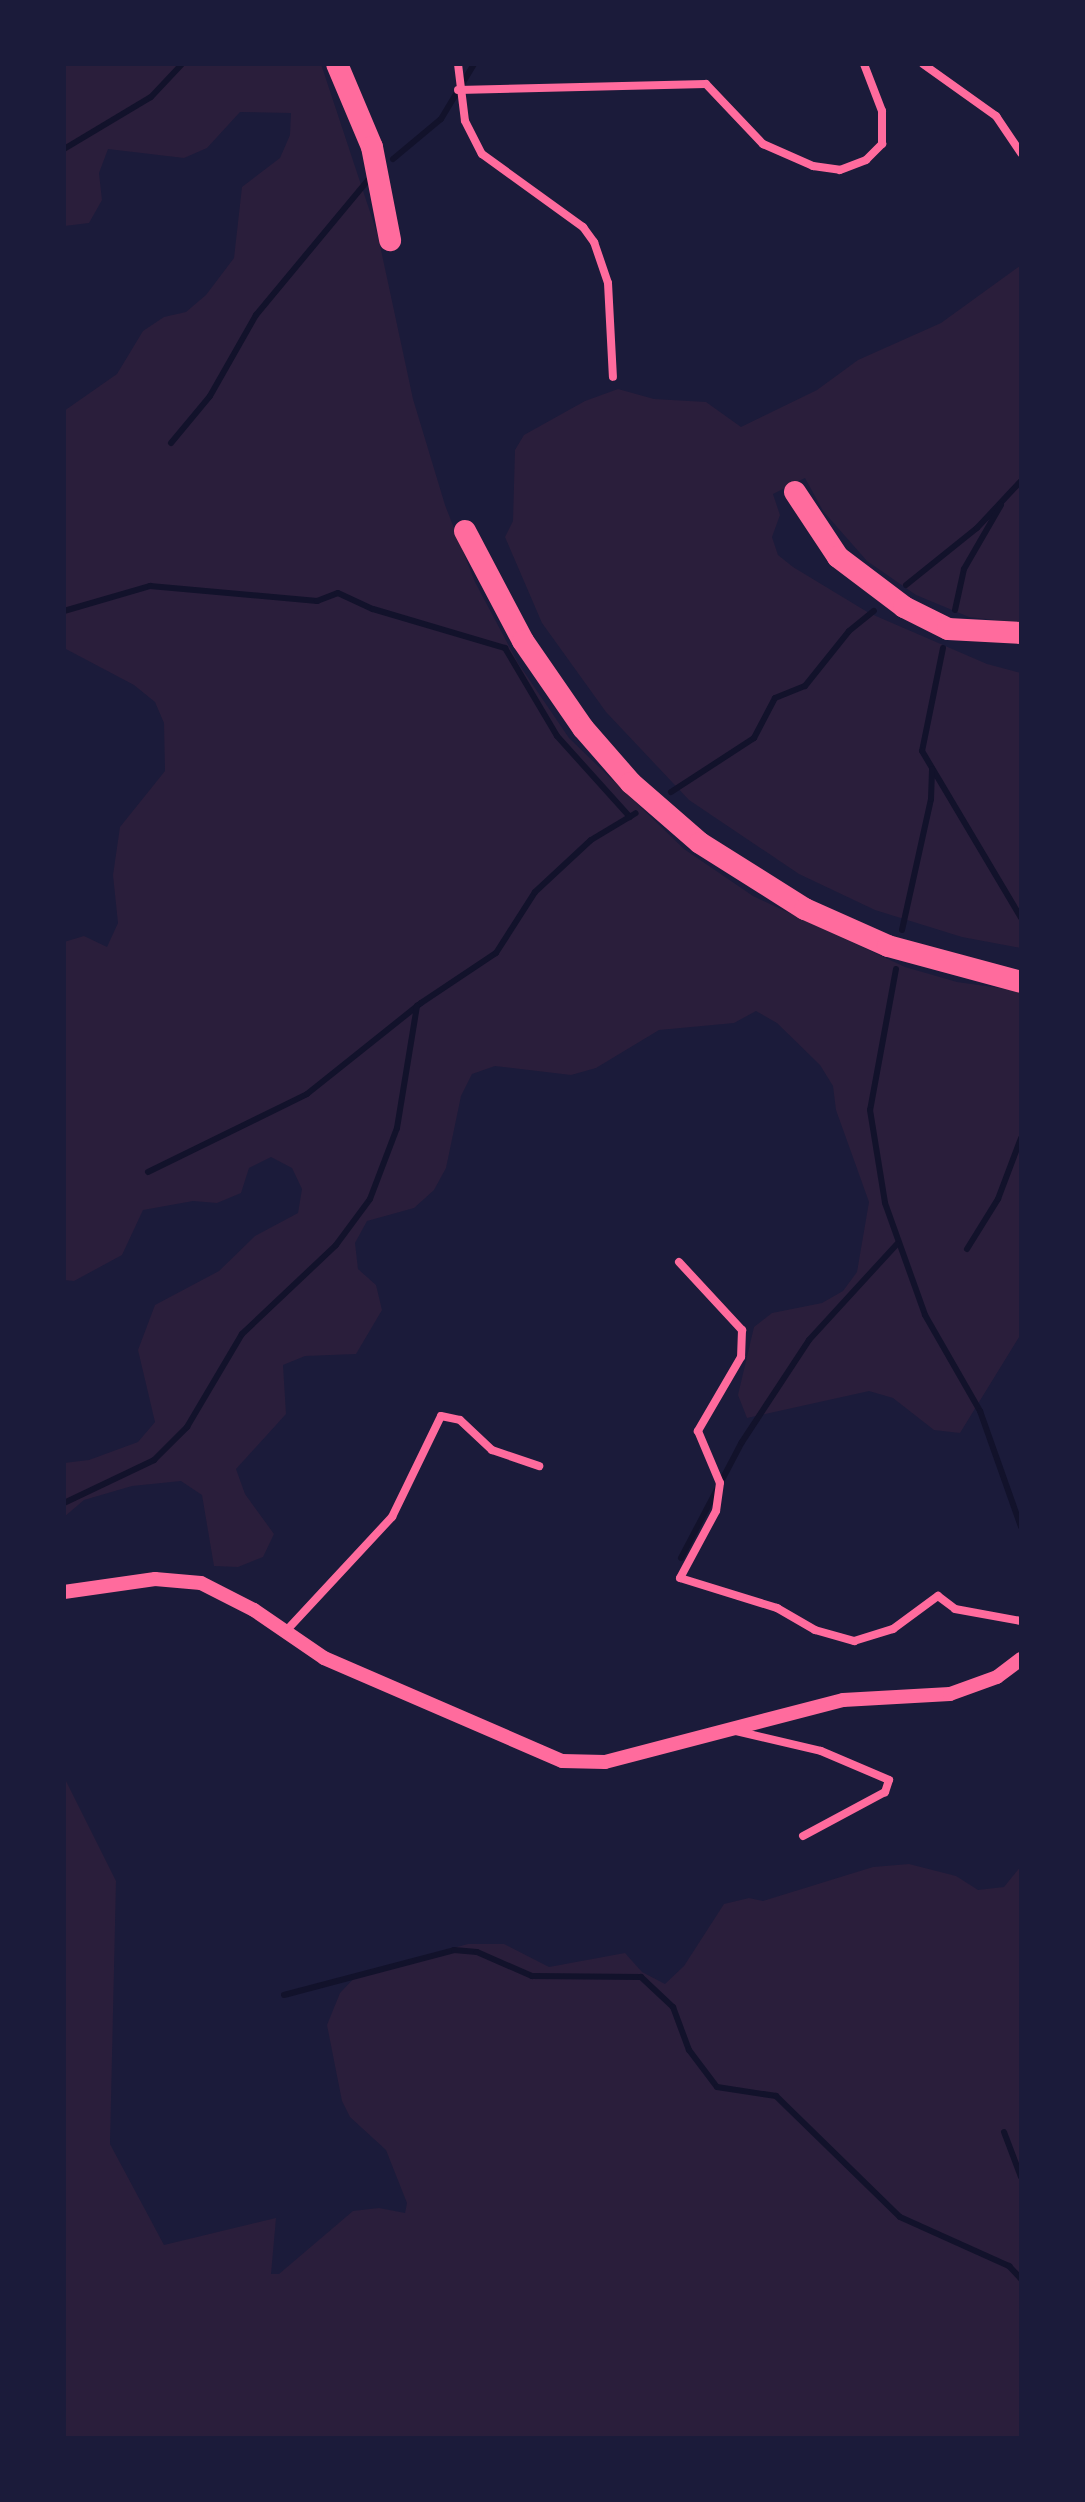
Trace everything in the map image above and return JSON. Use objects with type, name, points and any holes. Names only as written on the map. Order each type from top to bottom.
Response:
[{"type":"highway","points":[[337,64],[372,147],[390,240]]},
{"type":"highway","points":[[795,492],[838,557],[904,607],[948,629],[1021,633]]},
{"type":"highway","points":[[465,531],[523,641],[583,728],[631,783],[700,843],[805,909],[888,946],[1021,982]]},
{"type":"street","points":[[458,64],[458,90],[465,121],[482,154],[583,227],[594,242],[608,283],[613,377]]},
{"type":"street","points":[[458,90],[706,84],[763,144],[813,166],[840,170],[866,160],[882,144],[882,111],[864,64]]},
{"type":"street","points":[[923,64],[996,116],[1021,153]]},
{"type":"street","points":[[679,1262],[742,1330],[741,1357],[698,1431],[720,1483],[716,1511],[680,1578],[777,1608],[815,1630],[854,1641],[893,1629],[938,1596],[955,1609],[1021,1621]]},
{"type":"street","points":[[286,1631],[392,1517],[441,1416],[460,1420],[492,1450],[539,1466]]},
{"type":"street","points":[[64,1592],[155,1579],[201,1583],[286,1631],[324,1658],[562,1761],[605,1762],[843,1700],[950,1694],[997,1677],[1021,1659]]},
{"type":"street","points":[[731,1730],[821,1751],[889,1780],[885,1792],[803,1836]]},
{"type":"shaded area","points":[[64,64],[321,64],[378,236],[413,399],[445,505],[475,582],[518,663],[569,738],[684,849],[753,896],[905,967],[957,982],[1021,991],[1021,1334],[960,1433],[934,1430],[893,1398],[869,1391],[747,1418],[738,1395],[754,1327],[772,1313],[822,1303],[843,1291],[857,1272],[869,1202],[836,1110],[833,1086],[820,1065],[777,1023],[756,1011],[734,1023],[659,1030],[596,1068],[571,1075],[495,1066],[472,1074],[461,1096],[446,1168],[434,1190],[414,1208],[367,1221],[355,1243],[358,1269],[376,1285],[382,1310],[356,1354],[305,1356],[283,1365],[286,1414],[236,1469],[245,1494],[274,1534],[263,1557],[238,1567],[214,1566],[202,1495],[181,1481],[132,1486],[84,1500],[64,1517],[64,1463],[89,1460],[138,1442],[155,1422],[138,1350],[155,1305],[219,1271],[255,1236],[298,1213],[302,1189],[292,1168],[271,1157],[249,1168],[241,1193],[217,1203],[193,1201],[143,1210],[122,1255],[74,1281],[64,1280],[64,942],[84,936],[107,947],[118,923],[113,875],[120,827],[165,771],[164,723],[155,702],[134,685],[64,648],[64,411],[117,374],[143,331],[164,317],[186,312],[206,295],[234,258],[242,187],[280,158],[290,135],[291,113],[240,112],[207,148],[184,158],[108,149],[99,173],[102,200],[89,223],[64,226]]},
{"type":"shaded area","points":[[1021,265],[1021,623],[969,617],[916,595],[867,561],[823,511],[805,478],[773,494],[780,515],[772,537],[778,555],[793,567],[869,613],[987,664],[1021,673],[1021,948],[962,937],[875,910],[799,874],[689,800],[606,712],[542,623],[505,537],[513,521],[515,450],[524,435],[585,401],[618,389],[654,399],[706,402],[741,427],[817,390],[858,360],[941,323]]},
{"type":"shaded area","points":[[64,1777],[116,1881],[110,2144],[164,2245],[276,2218],[271,2274],[279,2274],[353,2211],[379,2208],[405,2213],[407,2203],[386,2150],[350,2117],[342,2101],[327,2025],[340,1993],[358,1974],[468,1944],[504,1944],[549,1967],[625,1953],[642,1972],[665,1984],[684,1966],[724,1904],[749,1898],[763,1901],[873,1867],[909,1864],[956,1876],[978,1890],[1004,1887],[1021,1866],[1021,2438],[64,2438]]},
{"type":"waterway","points":[[64,149],[151,97],[182,64]]},
{"type":"waterway","points":[[393,159],[441,119],[474,64]]},
{"type":"waterway","points":[[171,443],[210,396],[256,315],[368,180]]},
{"type":"waterway","points":[[906,585],[977,528],[1021,481]]},
{"type":"waterway","points":[[955,610],[964,569],[1001,505]]},
{"type":"waterway","points":[[64,611],[150,586],[317,601],[338,593],[373,609],[505,648],[557,736],[630,817]]},
{"type":"waterway","points":[[671,792],[754,738],[775,698],[805,686],[849,631],[874,611]]},
{"type":"waterway","points":[[943,648],[922,751],[1021,918]]},
{"type":"waterway","points":[[902,930],[931,799],[932,769]]},
{"type":"waterway","points":[[148,1172],[307,1094],[421,1003],[496,953],[535,892],[591,840],[636,813]]},
{"type":"waterway","points":[[896,969],[870,1110],[885,1203],[925,1315],[980,1411],[1021,1527]]},
{"type":"waterway","points":[[64,1503],[154,1460],[187,1427],[242,1334],[336,1245],[370,1199],[397,1128],[417,1006]]},
{"type":"waterway","points":[[967,1249],[998,1199],[1021,1138]]},
{"type":"waterway","points":[[681,1558],[742,1442],[809,1340],[897,1244]]},
{"type":"waterway","points":[[284,1995],[454,1950],[477,1952],[532,1976],[641,1977],[673,2007],[689,2050],[717,2087],[776,2096],[900,2217],[1009,2266],[1021,2279]]},
{"type":"waterway","points":[[1004,2132],[1021,2177]]}]
